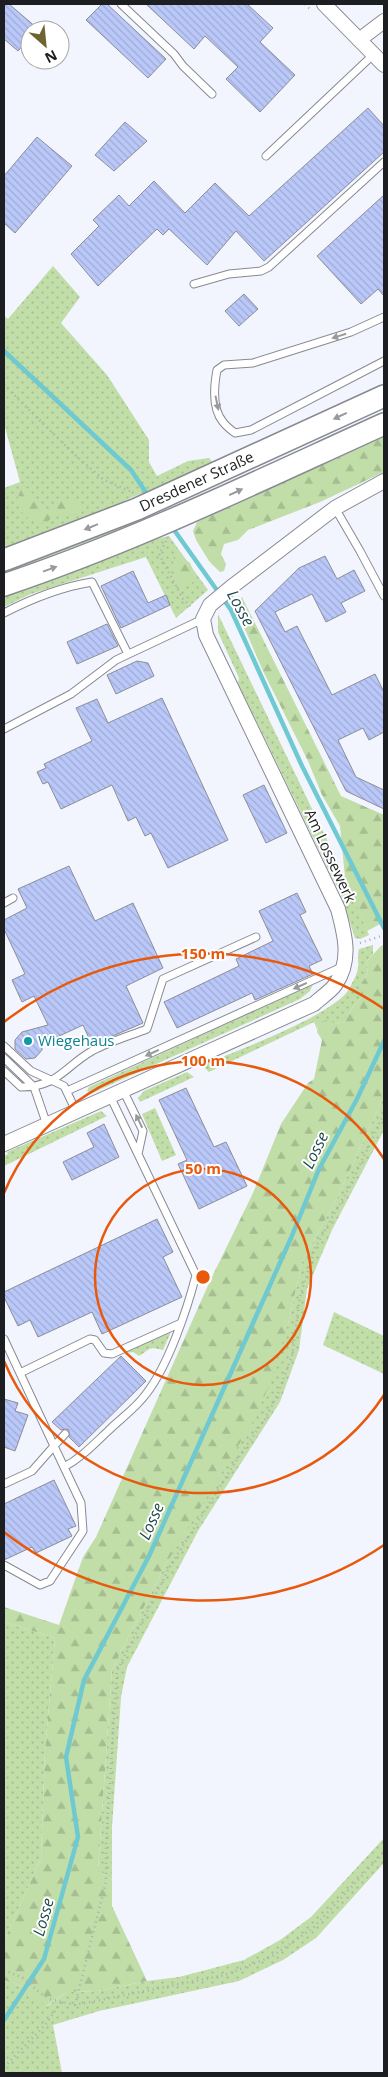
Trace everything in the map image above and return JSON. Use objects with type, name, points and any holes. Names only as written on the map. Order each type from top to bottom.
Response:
[{"type":"main road","name":"Dresdener Straße","points":[[4,560],[136,501],[178,491],[384,396]]},
{"type":"main road","name":"Dresdener Straße","points":[[4,586],[84,557],[159,534],[192,513],[384,424]]},
{"type":"street","points":[[324,4],[384,65]]},
{"type":"street","points":[[359,40],[384,20]]},
{"type":"street","points":[[203,619],[210,606],[234,585],[335,508],[384,481]]},
{"type":"street","name":"Am Lossewerk","points":[[4,1144],[314,1004],[334,986],[344,966],[347,946],[338,909],[206,636],[203,619]]},
{"type":"lane","points":[[121,4],[174,54],[183,66],[212,94]]},
{"type":"lane","points":[[266,156],[374,54]]},
{"type":"lane","points":[[194,284],[229,274],[261,271],[269,267],[384,162]]},
{"type":"lane","points":[[384,317],[351,332],[253,363],[224,364],[217,370],[215,401],[222,421],[235,433],[251,430],[384,361]]},
{"type":"lane","points":[[335,508],[384,596]]},
{"type":"lane","points":[[4,613],[24,603],[75,585],[92,582],[128,654]]},
{"type":"lane","points":[[4,729],[71,694],[116,660],[203,619]]},
{"type":"lane","points":[[4,903],[13,898]]},
{"type":"lane","points":[[4,1071],[21,1087],[34,1087],[53,1081],[92,1051],[147,1029],[163,979],[256,938]]},
{"type":"lane","points":[[67,1091],[344,966]]},
{"type":"lane","points":[[4,1046],[31,1071],[64,1086],[76,1111]]},
{"type":"lane","points":[[4,1058],[34,1087],[47,1124]]},
{"type":"lane","points":[[124,1090],[144,1131],[138,1154]]},
{"type":"lane","points":[[64,1467],[79,1458],[146,1395],[155,1381],[181,1323],[196,1275],[110,1096]]},
{"type":"lane","points":[[20,1373],[90,1339],[95,1340],[104,1353],[112,1354],[181,1323]]},
{"type":"lane","points":[[4,1339],[81,1503],[83,1531],[50,1581],[40,1585],[4,1565]]},
{"type":"lane","points":[[4,1484],[32,1471],[65,1434]]},
{"type":"path","points":[[4,385],[73,453],[104,480],[136,501]]},
{"type":"path","points":[[159,534],[159,554],[183,599],[203,619]]},
{"type":"path","points":[[371,940],[384,935]]},
{"type":"path","points":[[75,2005],[106,1882],[106,1845],[117,1671],[169,1568],[236,1461],[265,1419],[278,1393],[292,1356],[300,1297],[315,1248],[350,1186],[384,1114]]},
{"type":"path","points":[[4,1970],[23,1978],[50,1999],[75,2005],[225,1975],[271,1956],[313,1928],[384,1852]]},
{"type":"path","points":[[4,2067],[46,2024],[60,2002]]},
{"type":"green space","points":[[53,266],[80,297],[61,323],[107,375],[149,440],[149,462],[157,476],[188,461],[209,458],[214,464],[130,498],[105,511],[4,548],[4,488],[20,482],[4,424],[4,316],[8,319]]},
{"type":"green space","points":[[384,437],[384,472],[320,502],[248,530],[238,540],[224,544],[221,554],[226,564],[224,571],[220,572],[209,561],[196,540],[193,531],[197,522]]},
{"type":"green space","points":[[23,487],[29,489],[46,511],[61,498],[74,500],[80,505],[80,513],[55,516],[46,523],[32,520],[26,517],[19,507],[19,494]]},
{"type":"green space","points":[[143,518],[144,520],[5,573],[4,570]]},
{"type":"green space","points":[[169,536],[208,590],[176,618],[146,557],[31,594],[4,607],[4,597],[156,539]]},
{"type":"green space","points":[[180,555],[190,563],[196,577],[188,585],[183,585],[177,579],[174,572],[174,557]]},
{"type":"green space","points":[[242,597],[341,796],[384,815],[384,922],[367,931],[345,877],[340,826],[322,795],[308,761],[263,671],[235,606]]},
{"type":"green space","points":[[218,614],[345,877],[369,935],[360,939],[355,938],[341,895],[238,683],[239,678],[218,632]]},
{"type":"green space","points":[[373,945],[373,954],[366,962],[368,972],[363,981],[363,996],[352,1008],[345,1021],[335,1024],[318,1024],[317,1029],[314,1022],[209,1072],[205,1068],[205,1064],[283,1031],[325,1010],[340,999],[349,989],[357,973],[359,949]]},
{"type":"green space","points":[[384,945],[384,1096],[337,1198],[302,1262],[288,1324],[271,1381],[255,1418],[166,1564],[112,1669],[98,1870],[112,1880],[112,1906],[147,1981],[97,1991],[67,1992],[46,2006],[20,1986],[4,1980],[4,1941],[41,1858],[45,1750],[55,1638],[4,1622],[4,1607],[59,1625],[83,1557],[96,1537],[210,1281],[253,1193],[281,1124],[308,1083],[314,1079],[322,1040],[317,1032],[318,1024],[328,1019],[335,1024],[345,1021],[352,1008],[363,996],[363,981],[368,972],[366,962]]},
{"type":"green space","points":[[313,984],[310,991],[300,999],[92,1093],[87,1091],[89,1087]]},
{"type":"green space","points":[[187,1072],[194,1077],[140,1102],[138,1098],[144,1091]]},
{"type":"green space","points":[[384,1096],[384,1130],[332,1230],[307,1289],[299,1350],[280,1402],[198,1531],[127,1667],[121,1697],[112,1827],[112,1880],[98,1870],[112,1669],[166,1564],[201,1505],[288,1324],[302,1262],[337,1198]]},
{"type":"green space","points":[[155,1108],[176,1155],[162,1161],[142,1114]]},
{"type":"green space","points":[[101,1111],[107,1116],[4,1166],[4,1156],[8,1154],[7,1152]]},
{"type":"green space","points":[[334,1312],[384,1336],[384,1374],[323,1345]]},
{"type":"green space","points":[[171,1332],[163,1350],[152,1348],[139,1356],[133,1352],[126,1353],[126,1351]]},
{"type":"green space","points":[[4,1622],[55,1638],[45,1750],[41,1858],[4,1941]]},
{"type":"green space","points":[[384,1838],[384,1863],[316,1938],[283,1960],[239,1981],[99,2011],[53,2025],[62,2073],[4,2073],[4,1980],[20,1986],[47,2006],[67,1992],[97,1991],[179,1977],[244,1960],[280,1940],[311,1917]]},
{"type":"building","points":[[4,4],[9,4],[28,20],[20,20],[20,49],[18,51],[4,39]]},
{"type":"building","points":[[102,4],[107,4],[166,59],[148,78],[86,20]]},
{"type":"building","points":[[146,4],[247,4],[273,28],[260,42],[295,75],[260,112],[226,79],[238,67],[205,36],[194,49]]},
{"type":"building","points":[[368,108],[384,126],[384,152],[264,261],[236,231],[207,265],[169,229],[163,235],[157,229],[98,286],[71,254],[99,226],[93,220],[119,195],[129,206],[154,181],[185,213],[215,183],[249,216]]},
{"type":"building","points":[[125,122],[147,141],[114,171],[95,155]]},
{"type":"building","points":[[37,137],[72,166],[15,233],[4,223],[4,176]]},
{"type":"building","points":[[384,195],[384,296],[378,289],[361,304],[317,256]]},
{"type":"building","points":[[244,294],[258,309],[239,326],[225,311]]},
{"type":"building","points":[[325,556],[337,579],[354,570],[365,591],[341,603],[346,612],[326,622],[312,594],[275,612],[285,632],[297,626],[332,695],[375,674],[384,692],[384,732],[369,740],[363,728],[338,740],[356,777],[384,790],[384,809],[346,791],[255,611],[299,568]]},
{"type":"building","points":[[133,571],[148,603],[166,595],[170,605],[121,628],[101,586]]},
{"type":"building","points":[[107,624],[118,646],[77,664],[67,642]]},
{"type":"building","points":[[137,661],[148,663],[154,676],[116,694],[107,675]]},
{"type":"building","points":[[162,698],[228,840],[168,868],[151,833],[145,836],[136,817],[128,821],[112,785],[61,809],[48,782],[43,784],[37,772],[46,768],[44,764],[92,741],[76,708],[97,699],[108,723]]},
{"type":"building","points":[[264,785],[287,833],[266,843],[243,795]]},
{"type":"building","points":[[69,866],[95,921],[133,903],[163,968],[126,986],[143,1023],[92,1045],[83,1025],[42,1044],[42,1050],[35,1058],[26,1059],[15,1049],[15,1040],[22,1032],[48,1025],[34,996],[22,1002],[12,980],[25,974],[4,929],[4,920],[27,908],[18,889]]},
{"type":"building","points":[[297,893],[306,912],[300,915],[322,960],[309,966],[313,974],[255,1000],[252,993],[177,1028],[164,1002],[239,966],[236,959],[273,941],[259,911]]},
{"type":"building","points":[[186,1088],[214,1147],[226,1142],[247,1186],[199,1209],[178,1164],[187,1160],[159,1100]]},
{"type":"building","points":[[104,1124],[119,1157],[72,1180],[63,1162],[94,1147],[87,1133]]},
{"type":"building","points":[[157,1219],[173,1252],[163,1257],[182,1297],[102,1334],[92,1312],[38,1337],[30,1320],[18,1326],[4,1297],[4,1292]]},
{"type":"building","points":[[121,1356],[146,1381],[79,1447],[69,1437],[69,1430],[61,1430],[52,1422]]},
{"type":"building","points":[[4,1399],[18,1403],[15,1411],[28,1415],[15,1451],[4,1447]]},
{"type":"building","points":[[54,1480],[76,1526],[68,1529],[72,1536],[36,1553],[32,1547],[4,1560],[4,1504]]},
{"type":"waterway","name":"Losse","points":[[4,351],[131,470],[149,497]]},
{"type":"waterway","name":"Losse","points":[[172,527],[231,610],[302,766],[384,928]]},
{"type":"waterway","name":"Losse","points":[[4,2020],[44,1959],[78,1837],[66,1757],[84,1680],[149,1556],[291,1238],[319,1169],[357,1099],[384,1041]]},
{"type":"place","name":"Wiegehaus","points":[[28,1041]]}]
